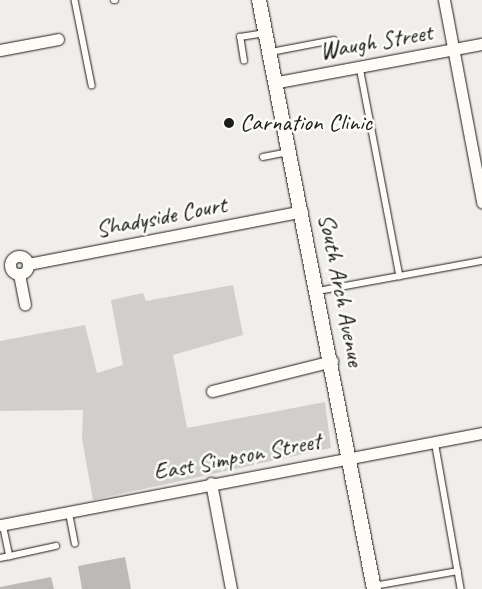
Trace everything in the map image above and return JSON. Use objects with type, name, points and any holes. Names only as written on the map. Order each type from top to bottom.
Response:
[{"type":"street","name":"South Arch Avenue","points":[[259,0],[278,82],[374,588]]},
{"type":"street","points":[[444,0],[482,202]]},
{"type":"street","points":[[0,50],[58,39]]},
{"type":"street","name":"Waugh Street","points":[[278,82],[482,44]]},
{"type":"street","name":"Shadyside Court","points":[[20,274],[12,271],[12,258],[22,256],[28,264],[302,211]]},
{"type":"street","points":[[25,304],[20,274],[28,264]]},
{"type":"street","points":[[212,391],[332,362]]},
{"type":"street","name":"East Simpson Street","points":[[2,524],[482,433]]},
{"type":"street","points":[[211,483],[230,589]]},
{"type":"lane","points":[[76,0],[92,85]]},
{"type":"lane","points":[[244,61],[240,37],[266,33]]},
{"type":"lane","points":[[271,52],[334,40]]},
{"type":"lane","points":[[360,66],[400,276]]},
{"type":"lane","points":[[263,157],[291,152]]},
{"type":"lane","points":[[318,291],[482,262]]},
{"type":"lane","points":[[435,441],[461,589]]},
{"type":"lane","points":[[69,511],[75,543]]},
{"type":"lane","points":[[2,524],[10,556]]},
{"type":"lane","points":[[0,558],[56,546]]},
{"type":"lane","points":[[374,588],[458,571]]},
{"type":"shaded area","points":[[233,285],[243,335],[173,355],[187,428],[325,402],[331,448],[93,500],[82,439],[83,410],[0,411],[0,341],[85,325],[97,373],[123,365],[111,300],[143,293],[146,301]]},
{"type":"building","points":[[125,557],[131,589],[82,589],[78,566]]},
{"type":"building","points":[[51,577],[54,589],[0,589],[0,587]]},
{"type":"place","name":"Carnation Clinic","points":[[229,123]]}]
